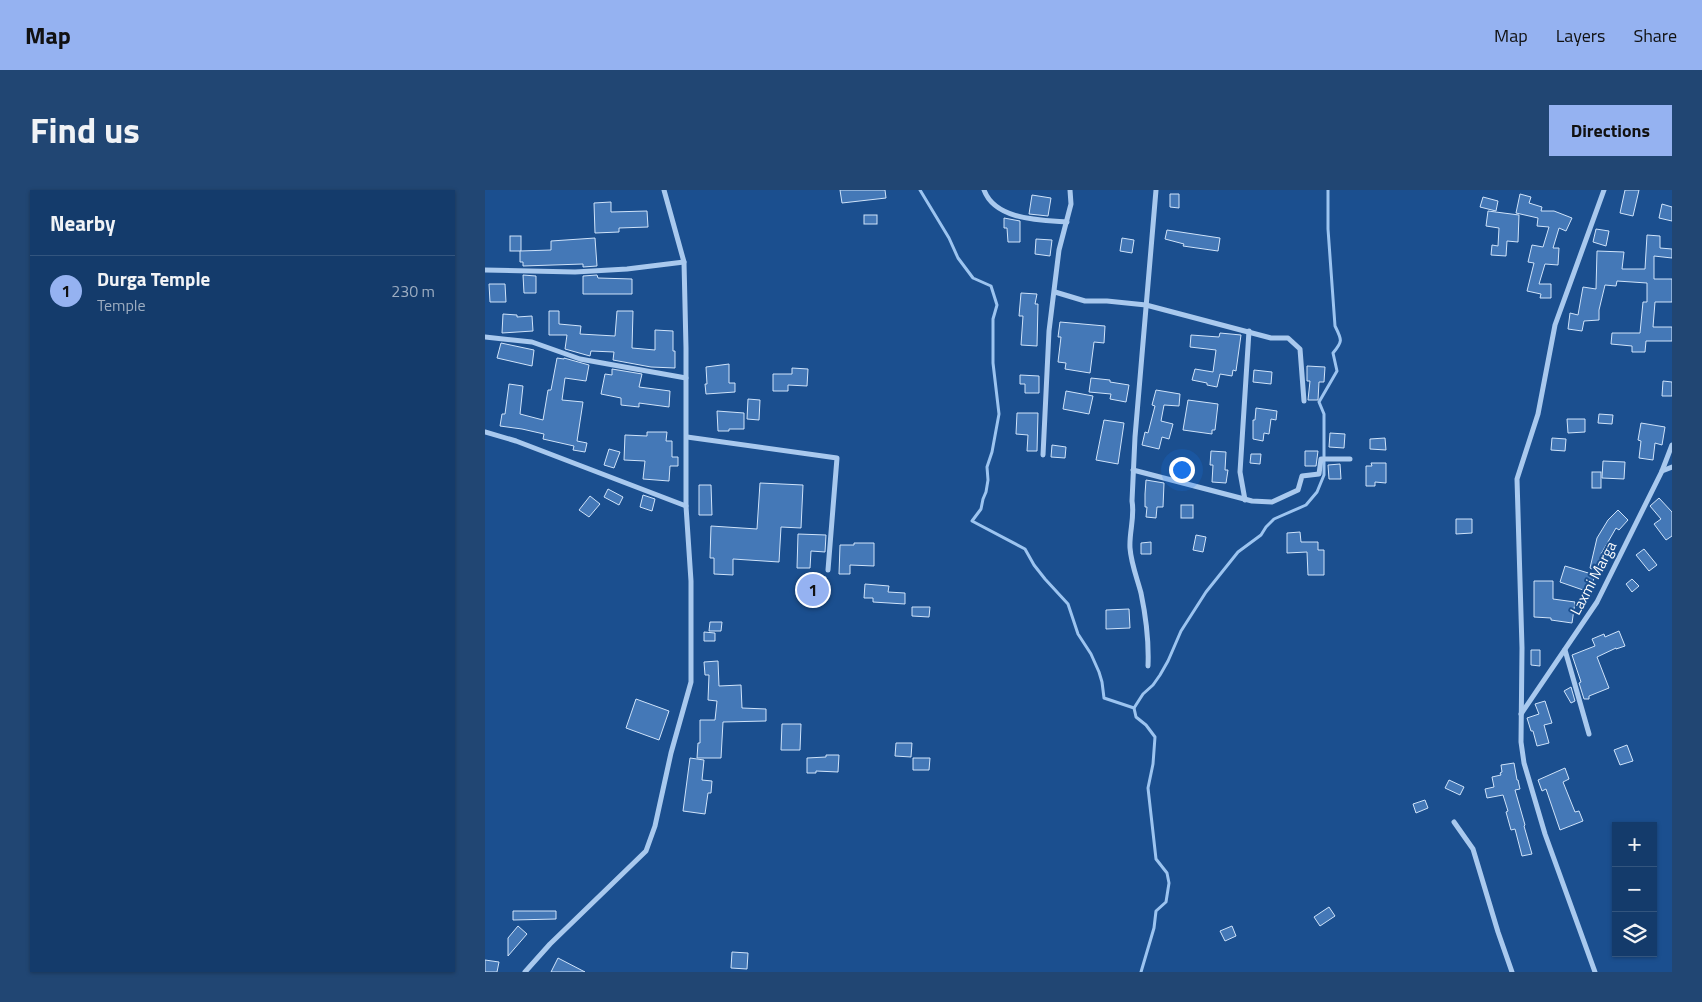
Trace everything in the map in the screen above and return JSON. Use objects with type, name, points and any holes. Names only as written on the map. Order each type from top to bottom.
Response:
[{"type":"street","points":[[525,972],[550,944],[647,851],[691,682],[691,581],[686,506],[687,437],[683,262],[665,190]]},
{"type":"street","points":[[984,190],[987,198],[1008,213],[1021,217],[1067,222]]},
{"type":"street","points":[[1043,455],[1049,341],[1059,250],[1071,204],[1070,190]]},
{"type":"street","points":[[1148,666],[1149,650],[1144,611],[1130,548],[1134,511],[1132,501],[1133,470],[1156,190]]},
{"type":"street","points":[[1595,972],[1535,803],[1524,763],[1521,742],[1522,648],[1517,479],[1538,414],[1555,325],[1604,190]]},
{"type":"street","points":[[485,270],[575,272],[627,269],[683,262]]},
{"type":"street","points":[[1055,292],[1085,301],[1146,305],[1271,338],[1288,338],[1300,349],[1304,401]]},
{"type":"street","points":[[1245,500],[1240,472],[1249,331]]},
{"type":"street","points":[[485,337],[532,342],[580,359],[686,378]]},
{"type":"street","points":[[485,432],[686,506]]},
{"type":"street","points":[[687,437],[837,458],[828,570]]},
{"type":"street","name":"Laxmi Marga","points":[[1521,715],[1597,602],[1662,471],[1672,445]]},
{"type":"street","points":[[1133,470],[1245,500],[1273,502],[1298,490],[1302,476],[1319,474],[1321,459],[1350,459]]},
{"type":"street","points":[[1662,471],[1672,467]]},
{"type":"street","points":[[1565,650],[1589,734]]},
{"type":"street","points":[[1454,822],[1473,849],[1497,932],[1512,972]]},
{"type":"building","points":[[840,190],[885,190],[886,198],[842,203]]},
{"type":"building","points":[[1625,190],[1639,190],[1633,216],[1620,213]]},
{"type":"building","points":[[1170,194],[1179,194],[1179,208],[1170,207]]},
{"type":"building","points":[[1520,194],[1531,197],[1529,203],[1542,207],[1541,211],[1554,211],[1572,218],[1566,231],[1559,228],[1553,248],[1559,248],[1558,265],[1545,264],[1539,284],[1551,284],[1551,298],[1540,298],[1541,294],[1527,291],[1534,263],[1528,262],[1532,245],[1543,247],[1549,227],[1537,226],[1538,218],[1516,213]]},
{"type":"building","points":[[1032,195],[1051,198],[1048,216],[1029,214]]},
{"type":"building","points":[[1483,197],[1498,201],[1496,211],[1480,207]]},
{"type":"building","points":[[611,202],[611,212],[647,211],[648,227],[619,228],[619,232],[595,233],[594,203]]},
{"type":"building","points":[[1662,204],[1672,207],[1672,221],[1659,218]]},
{"type":"building","points":[[1488,211],[1519,215],[1518,242],[1507,241],[1506,256],[1491,255],[1492,245],[1498,246],[1499,228],[1486,226]]},
{"type":"building","points":[[864,215],[877,215],[877,224],[864,224]]},
{"type":"building","points":[[1004,218],[1020,221],[1020,242],[1008,242],[1007,228],[1004,228]]},
{"type":"building","points":[[1596,229],[1609,231],[1606,246],[1593,242]]},
{"type":"building","points":[[1167,230],[1220,238],[1218,251],[1183,246],[1184,244],[1165,239]]},
{"type":"building","points":[[1647,235],[1660,236],[1660,248],[1672,249],[1672,258],[1654,256],[1654,279],[1672,279],[1672,302],[1655,302],[1653,327],[1672,327],[1672,341],[1646,341],[1645,352],[1632,352],[1632,346],[1611,344],[1612,333],[1640,333],[1643,302],[1647,302],[1647,283],[1617,281],[1616,286],[1605,285],[1599,310],[1599,320],[1584,321],[1582,331],[1568,329],[1570,313],[1578,315],[1583,287],[1596,289],[1597,251],[1624,252],[1622,269],[1645,269]]},
{"type":"building","points":[[510,236],[521,236],[521,251],[510,251]]},
{"type":"building","points":[[595,238],[597,266],[583,267],[583,264],[523,266],[523,262],[520,262],[520,251],[551,250],[551,241]]},
{"type":"building","points":[[1122,238],[1134,240],[1132,253],[1120,251]]},
{"type":"building","points":[[1036,239],[1052,240],[1050,256],[1035,254]]},
{"type":"building","points":[[523,275],[536,276],[536,293],[524,293]]},
{"type":"building","points":[[597,275],[598,278],[632,279],[632,294],[583,294],[583,276]]},
{"type":"building","points":[[489,284],[505,284],[506,302],[490,302]]},
{"type":"building","points":[[1021,293],[1037,294],[1035,304],[1038,304],[1037,346],[1021,345],[1023,316],[1019,316]]},
{"type":"building","points":[[549,311],[559,311],[559,324],[581,326],[580,334],[615,336],[617,311],[633,311],[632,348],[655,350],[655,330],[673,331],[675,368],[651,367],[613,360],[614,352],[591,351],[590,356],[565,349],[567,335],[549,335]]},
{"type":"building","points":[[503,314],[517,315],[517,317],[532,316],[533,331],[502,333]]},
{"type":"building","points":[[1060,322],[1105,326],[1104,343],[1094,342],[1090,373],[1065,369],[1066,363],[1058,362],[1061,337],[1058,337]]},
{"type":"building","points":[[1220,333],[1241,335],[1236,371],[1233,370],[1232,376],[1220,374],[1217,387],[1192,380],[1195,369],[1213,372],[1216,350],[1190,347],[1191,335],[1219,337]]},
{"type":"building","points":[[501,343],[534,350],[532,366],[497,358]]},
{"type":"building","points":[[557,358],[589,365],[586,381],[565,378],[562,400],[583,402],[577,441],[587,443],[585,452],[573,450],[574,446],[543,439],[544,434],[500,426],[502,414],[505,414],[509,384],[523,386],[520,414],[543,420],[548,390],[551,390]]},
{"type":"building","points":[[729,364],[729,383],[735,383],[735,392],[706,394],[706,367]]},
{"type":"building","points":[[1307,366],[1325,367],[1324,382],[1319,382],[1318,400],[1308,400],[1310,381],[1307,381]]},
{"type":"building","points":[[792,368],[808,369],[807,386],[788,385],[788,391],[773,391],[773,374],[792,374]]},
{"type":"building","points":[[612,369],[642,374],[639,387],[670,391],[669,407],[639,403],[639,407],[621,405],[621,398],[601,394],[605,374],[612,375]]},
{"type":"building","points":[[1254,370],[1272,372],[1271,384],[1253,382]]},
{"type":"building","points":[[1020,375],[1039,376],[1039,393],[1025,393],[1025,384],[1020,384]]},
{"type":"building","points":[[1091,378],[1129,385],[1126,402],[1110,399],[1111,394],[1089,392]]},
{"type":"building","points":[[1663,381],[1672,382],[1672,396],[1662,396]]},
{"type":"building","points":[[1156,390],[1180,394],[1179,406],[1164,405],[1161,421],[1173,424],[1169,439],[1162,437],[1159,449],[1142,445],[1145,432],[1148,433],[1155,406],[1152,405]]},
{"type":"building","points":[[1066,391],[1093,396],[1089,414],[1063,409]]},
{"type":"building","points":[[748,399],[760,400],[759,420],[747,419]]},
{"type":"building","points":[[1188,400],[1218,404],[1215,430],[1212,430],[1212,434],[1183,430]]},
{"type":"building","points":[[1256,408],[1277,411],[1276,420],[1271,419],[1269,434],[1264,433],[1263,441],[1253,439],[1253,420],[1255,420]]},
{"type":"building","points":[[717,411],[744,413],[744,429],[718,431]]},
{"type":"building","points":[[1017,413],[1038,413],[1037,451],[1027,451],[1028,435],[1016,434]]},
{"type":"building","points":[[1599,414],[1613,415],[1612,424],[1598,423]]},
{"type":"building","points":[[1567,419],[1585,419],[1585,432],[1568,433]]},
{"type":"building","points":[[1104,420],[1124,423],[1118,464],[1096,460]]},
{"type":"building","points":[[1641,423],[1665,427],[1662,445],[1655,443],[1653,460],[1639,458],[1641,441],[1638,440]]},
{"type":"building","points":[[647,432],[667,432],[666,441],[672,441],[672,457],[678,457],[678,466],[670,466],[669,481],[643,479],[645,461],[624,460],[625,435],[647,436]]},
{"type":"building","points":[[1330,433],[1345,434],[1344,448],[1329,447]]},
{"type":"building","points":[[1385,438],[1386,450],[1370,449],[1370,439]]},
{"type":"building","points":[[1552,438],[1566,439],[1565,451],[1551,450]]},
{"type":"building","points":[[1052,445],[1066,447],[1065,458],[1051,457]]},
{"type":"building","points":[[609,449],[620,452],[614,468],[604,465]]},
{"type":"building","points":[[1211,451],[1226,452],[1225,470],[1228,470],[1226,483],[1212,482],[1213,465],[1210,465]]},
{"type":"building","points":[[1305,451],[1318,451],[1316,466],[1305,466]]},
{"type":"building","points":[[1251,454],[1261,454],[1260,464],[1250,463]]},
{"type":"building","points":[[1603,461],[1625,462],[1624,479],[1602,478]]},
{"type":"building","points":[[1371,463],[1386,463],[1386,483],[1375,482],[1375,486],[1366,486],[1366,466],[1372,466]]},
{"type":"building","points":[[1340,464],[1341,479],[1329,479],[1328,465]]},
{"type":"building","points":[[1592,472],[1601,472],[1601,488],[1592,488]]},
{"type":"building","points":[[1146,480],[1164,483],[1163,507],[1157,507],[1156,518],[1146,517]]},
{"type":"building","points":[[760,483],[803,485],[801,528],[781,527],[779,562],[733,559],[733,575],[714,574],[714,558],[710,558],[711,526],[757,529]]},
{"type":"building","points":[[699,485],[711,485],[712,515],[699,515]]},
{"type":"building","points":[[608,489],[623,497],[619,505],[604,497]]},
{"type":"building","points":[[643,495],[655,499],[652,511],[640,507]]},
{"type":"building","points":[[590,496],[600,504],[589,517],[579,510]]},
{"type":"building","points":[[1659,498],[1672,512],[1672,536],[1666,540],[1654,524],[1661,519],[1650,506]]},
{"type":"building","points":[[1181,505],[1193,505],[1193,518],[1181,518]]},
{"type":"building","points":[[1618,510],[1628,520],[1619,530],[1616,528],[1601,554],[1606,555],[1603,568],[1594,566],[1592,569],[1590,568],[1597,538],[1608,520]]},
{"type":"building","points":[[1456,519],[1472,519],[1472,533],[1456,534]]},
{"type":"building","points":[[1300,532],[1301,542],[1318,542],[1318,550],[1324,550],[1324,575],[1308,575],[1307,552],[1287,553],[1287,533]]},
{"type":"building","points":[[798,534],[826,535],[825,552],[811,551],[810,568],[797,568]]},
{"type":"building","points":[[1196,535],[1206,537],[1203,552],[1193,550]]},
{"type":"building","points":[[1151,542],[1151,554],[1141,554],[1141,543]]},
{"type":"building","points":[[854,543],[874,543],[874,566],[850,565],[850,574],[839,574],[840,545],[854,545]]},
{"type":"building","points":[[1644,549],[1657,565],[1649,571],[1636,555]]},
{"type":"building","points":[[1565,566],[1595,575],[1590,590],[1587,589],[1586,591],[1560,582]]},
{"type":"building","points":[[810,575],[826,577],[824,603],[808,601]]},
{"type":"building","points":[[1632,579],[1639,586],[1632,592],[1626,584]]},
{"type":"building","points":[[1534,581],[1553,581],[1553,599],[1575,602],[1572,623],[1551,620],[1551,618],[1534,617]]},
{"type":"building","points":[[865,584],[889,586],[888,592],[905,593],[905,604],[873,602],[873,598],[864,598]]},
{"type":"building","points":[[912,607],[930,607],[929,617],[912,616]]},
{"type":"building","points":[[1129,609],[1130,628],[1106,629],[1106,610]]},
{"type":"building","points":[[710,622],[722,622],[721,631],[709,631]]},
{"type":"building","points":[[1619,631],[1625,646],[1597,657],[1609,688],[1589,696],[1589,699],[1584,699],[1579,683],[1581,682],[1572,655],[1595,646],[1592,639],[1604,634],[1605,637]]},
{"type":"building","points":[[704,632],[715,633],[715,641],[704,641]]},
{"type":"building","points":[[1531,650],[1540,650],[1540,666],[1531,665]]},
{"type":"building","points":[[718,661],[719,686],[741,685],[742,708],[766,709],[766,721],[723,722],[721,758],[697,758],[698,743],[700,743],[700,720],[715,720],[717,701],[708,700],[709,675],[705,675],[704,662]]},
{"type":"building","points":[[1571,687],[1575,701],[1571,703],[1564,691]]},
{"type":"building","points":[[636,699],[669,711],[659,740],[626,728]]},
{"type":"building","points":[[1545,701],[1552,723],[1544,725],[1549,743],[1537,746],[1527,718],[1539,714],[1535,704]]},
{"type":"building","points":[[782,724],[801,724],[800,750],[781,750]]},
{"type":"building","points":[[896,743],[912,743],[911,757],[895,756]]},
{"type":"building","points":[[1627,745],[1633,761],[1620,765],[1614,750]]},
{"type":"building","points":[[826,755],[839,755],[838,772],[816,771],[816,773],[807,773],[807,758],[826,757]]},
{"type":"building","points":[[690,758],[704,760],[702,780],[712,781],[711,793],[708,793],[705,814],[683,811]]},
{"type":"building","points":[[913,758],[930,758],[929,770],[913,770]]},
{"type":"building","points":[[1514,763],[1520,789],[1515,790],[1532,854],[1522,856],[1515,829],[1511,830],[1503,795],[1487,798],[1485,789],[1494,787],[1492,777],[1501,775],[1501,765]]},
{"type":"building","points":[[1565,768],[1569,779],[1563,782],[1575,812],[1579,811],[1583,821],[1560,830],[1546,789],[1542,791],[1538,780]]},
{"type":"building","points":[[1449,780],[1464,787],[1460,795],[1445,788]]},
{"type":"building","points":[[1425,800],[1428,808],[1416,813],[1413,804]]},
{"type":"building","points":[[1329,907],[1335,916],[1320,926],[1314,917]]},
{"type":"building","points":[[513,911],[556,911],[556,919],[513,920]]},
{"type":"building","points":[[518,926],[527,934],[508,956],[508,938]]},
{"type":"building","points":[[1232,926],[1236,936],[1225,941],[1220,931]]},
{"type":"building","points":[[732,952],[748,953],[747,969],[731,968]]},
{"type":"building","points":[[558,958],[585,972],[551,972]]},
{"type":"building","points":[[485,960],[499,962],[497,972],[485,972]]},
{"type":"waterway","points":[[920,190],[949,238],[958,258],[973,278],[991,286],[997,305],[993,319],[993,363],[999,414],[992,452],[987,467],[988,480],[986,492],[981,509],[972,521],[1025,549],[1034,565],[1068,604],[1078,634],[1091,654],[1099,672],[1104,698],[1134,708],[1136,717],[1146,725],[1155,737],[1153,764],[1148,788],[1156,859],[1167,873],[1169,883],[1166,902],[1156,911],[1154,928],[1141,972]]},
{"type":"waterway","points":[[1134,708],[1143,694],[1160,675],[1181,631],[1206,592],[1238,552],[1261,535],[1274,519],[1306,505],[1317,492],[1324,475],[1324,414],[1319,402],[1337,371],[1333,353],[1339,346],[1340,340],[1335,326],[1328,229],[1328,190]]},
{"type":"place","name":"Durga Temple","points":[[813,590]]}]
